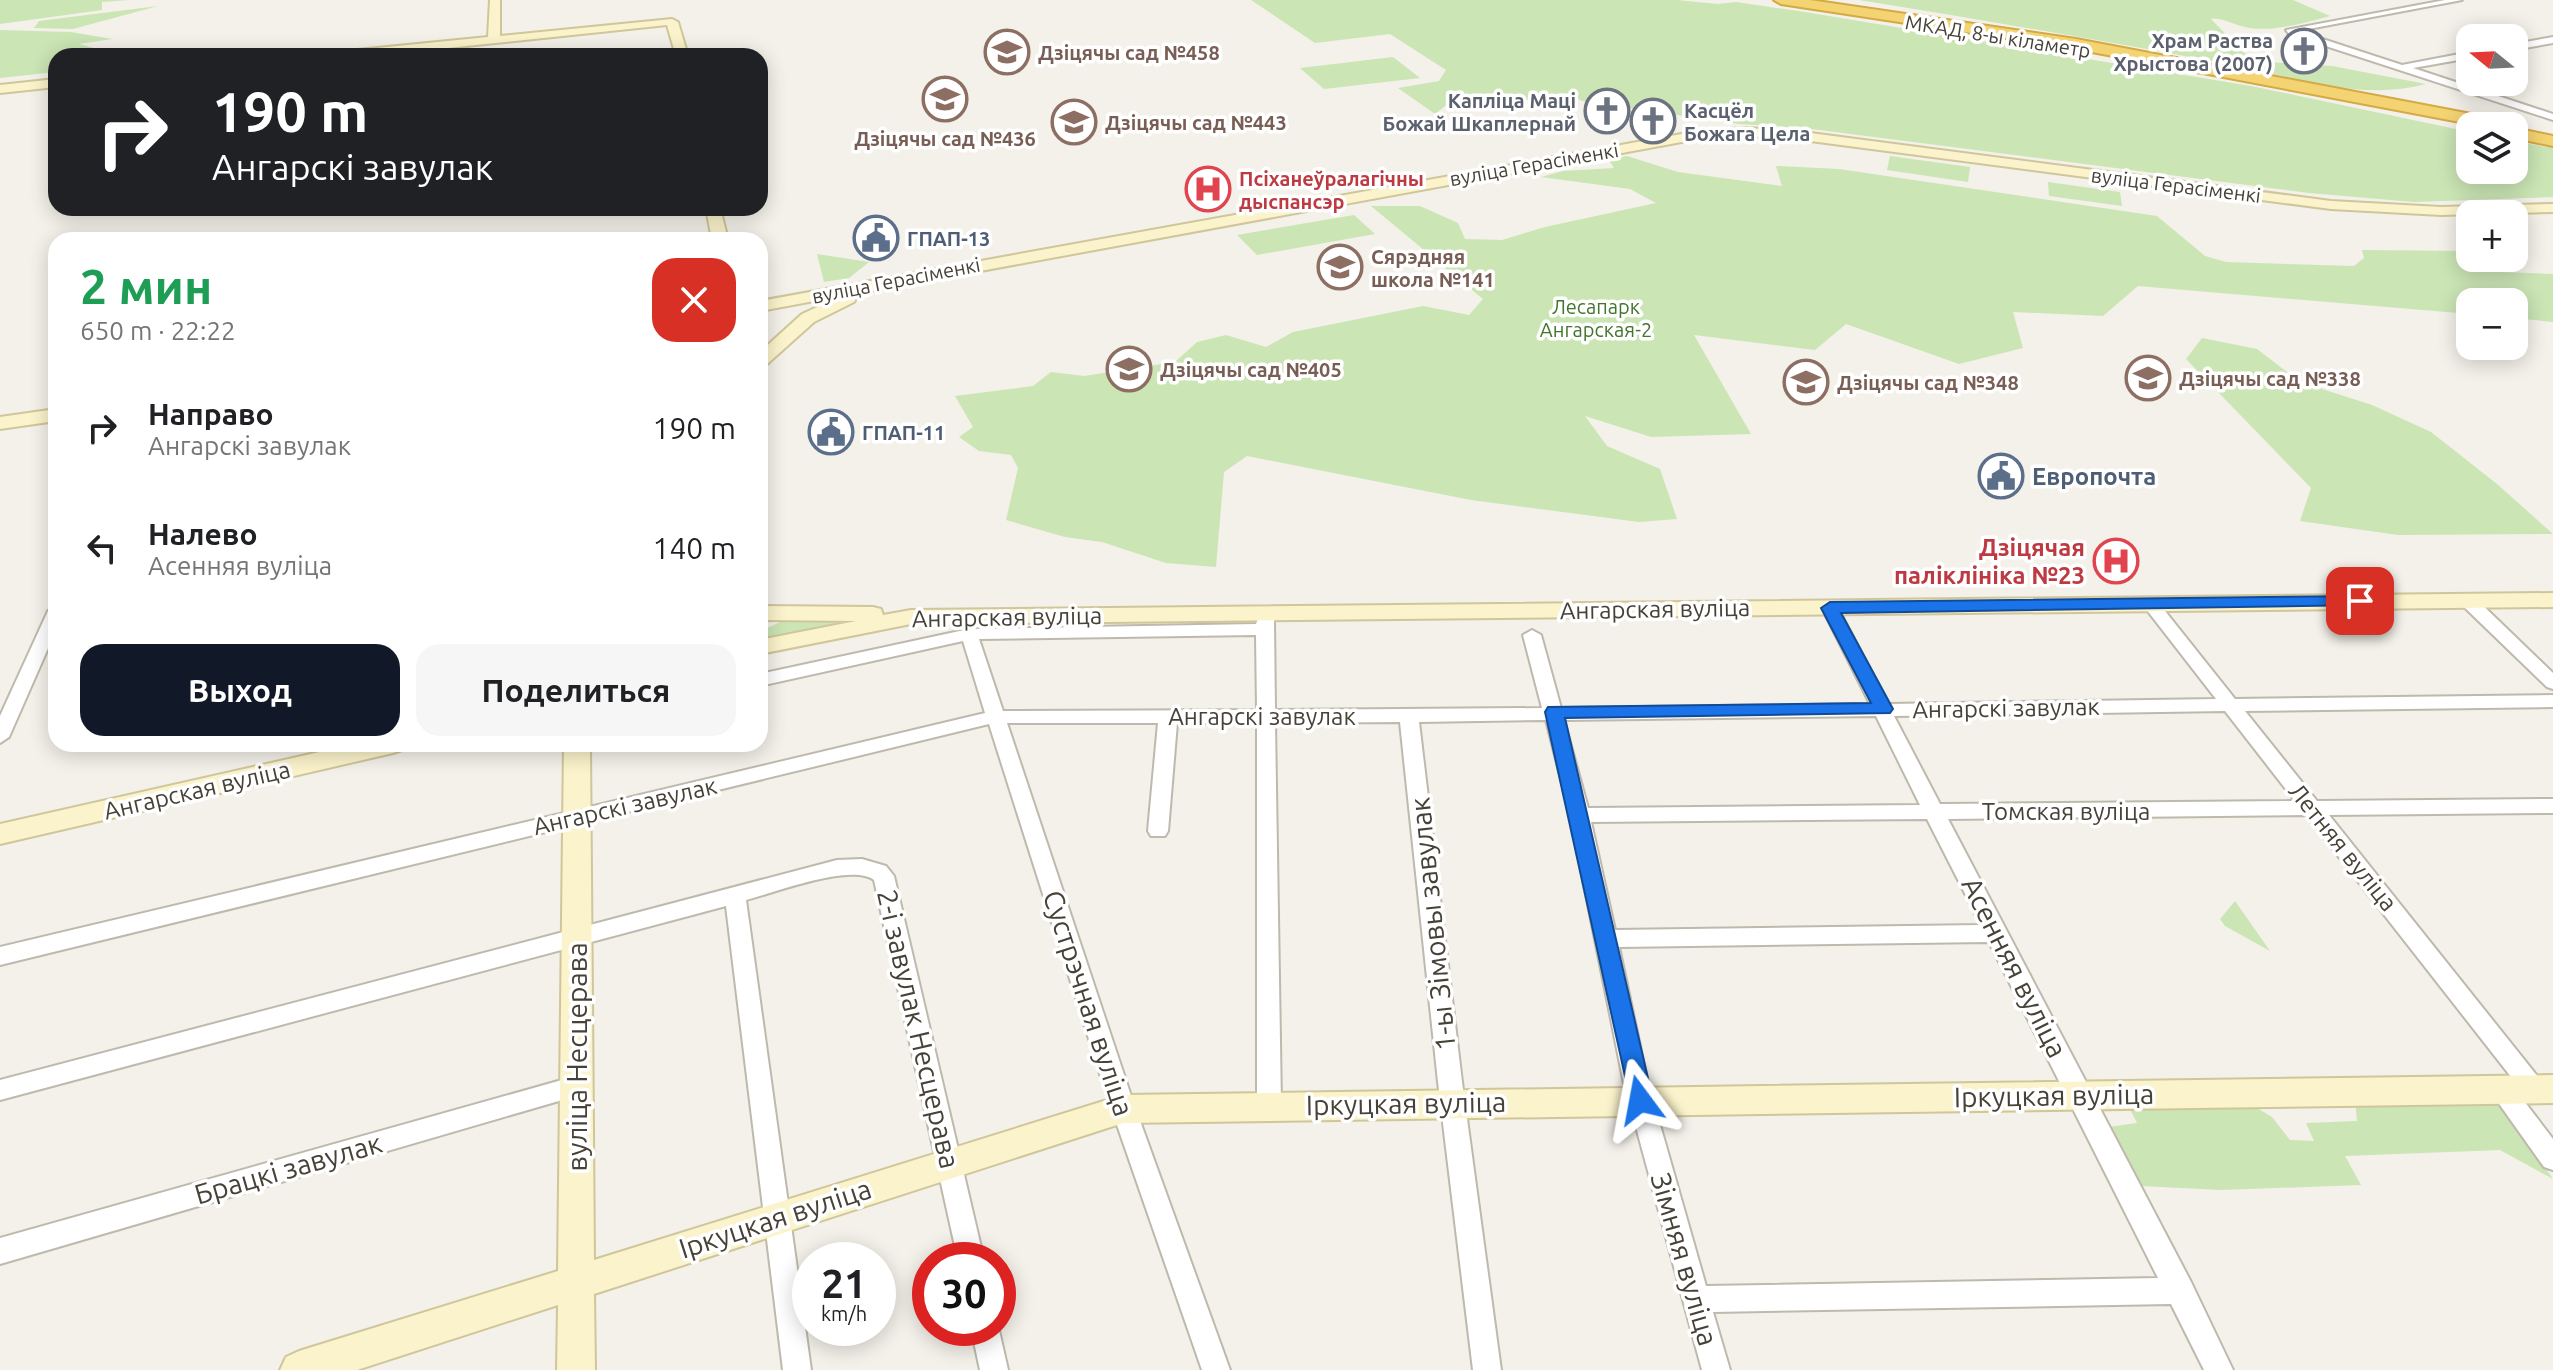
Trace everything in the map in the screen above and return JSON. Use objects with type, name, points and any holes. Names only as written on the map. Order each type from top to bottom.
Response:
[{"type":"highway","name":"МКАД, 8-ы кіламетр","points":[[1781,0],[2090,46],[2456,119]]},
{"type":"highway","name":"МКАД, 8-ы кіламетр","points":[[1761,1],[2102,53],[2456,119]]},
{"type":"highway","points":[[2528,131],[2553,136]]},
{"type":"street","points":[[495,0],[499,39]]},
{"type":"street","points":[[2456,86],[2398,69],[2292,32],[2291,29],[2458,0]]},
{"type":"street","points":[[2373,6],[2387,11]]},
{"type":"street","points":[[413,48],[663,22],[672,22],[676,48]]},
{"type":"street","points":[[573,32],[643,27],[659,34],[673,28]]},
{"type":"street","points":[[2528,44],[2553,40]]},
{"type":"street","points":[[2398,69],[2456,58]]},
{"type":"street","points":[[0,89],[48,84]]},
{"type":"street","points":[[2488,96],[2553,117]]},
{"type":"street","name":"вуліца Герасіменкі","points":[[768,304],[1590,153],[1725,133],[1795,135],[2331,205],[2441,211],[2553,208]]},
{"type":"street","points":[[768,354],[808,318],[897,280]]},
{"type":"street","points":[[0,423],[48,416]]},
{"type":"street","points":[[2467,600],[2553,683]]},
{"type":"street","name":"Ангарская вуліца","points":[[768,645],[911,617],[1265,621],[1830,608],[2553,600]]},
{"type":"street","name":"Летняя вуліца","points":[[2151,605],[2530,1090],[2553,1159]]},
{"type":"street","name":"Асенняя вуліца","points":[[1830,608],[2219,1370]]},
{"type":"street","points":[[768,613],[911,617]]},
{"type":"street","points":[[768,678],[969,634],[1265,621],[1269,1105]]},
{"type":"street","points":[[0,737],[7,710],[48,627]]},
{"type":"street","name":"Сустрэчная вуліца","points":[[969,634],[1123,1109],[1216,1370]]},
{"type":"street","name":"Зімняя вуліца","points":[[1532,635],[1580,815],[1640,1100],[1716,1370]]},
{"type":"street","name":"Ангарскі завулак","points":[[0,956],[994,717],[1409,716],[2553,701]]},
{"type":"street","points":[[1158,831],[1168,716]]},
{"type":"street","name":"1-ы Зімовы завулак","points":[[1409,716],[1487,1370]]},
{"type":"street","name":"Ангарская вуліца","points":[[0,834],[358,752]]},
{"type":"street","name":"вуліца Несцерава","points":[[576,1370],[577,752]]},
{"type":"street","name":"Томская вуліца","points":[[1580,815],[2553,806]]},
{"type":"street","name":"2-і завулак Несцерава","points":[[0,1090],[837,868],[876,868],[884,876],[967,1242]]},
{"type":"street","points":[[735,897],[797,1370]]},
{"type":"street","points":[[1605,939],[1997,933]]},
{"type":"street","name":"Брацкі завулак","points":[[0,1251],[576,1086]]},
{"type":"street","name":"Іркуцкая вуліца","points":[[299,1370],[1123,1109],[2530,1090]]},
{"type":"street","points":[[1698,1299],[2181,1291]]},
{"type":"street","points":[[989,1346],[994,1370]]},
{"type":"green space","points":[[0,0],[129,0],[102,2],[102,10],[0,24]]},
{"type":"green space","points":[[1251,0],[1736,2],[2251,86],[2456,129],[2456,184],[2528,184],[2528,144],[2546,147],[2545,142],[2553,144],[2553,197],[2414,202],[2309,193],[1804,128],[1739,124],[1582,101],[1563,93],[1517,102],[1479,98],[1450,102],[1435,114],[1398,88],[1439,81],[1446,70],[1390,34],[1315,43]]},
{"type":"green space","points":[[1859,0],[2293,0],[2330,16],[2286,27],[2262,29],[2211,19],[2244,53],[2270,62],[2332,66],[2426,84],[2373,90],[2318,84],[2123,45]]},
{"type":"green space","points":[[158,6],[73,29],[34,28],[39,21]]},
{"type":"green space","points":[[0,30],[71,32],[112,39],[79,44],[94,48],[48,48],[48,73],[0,78]]},
{"type":"green space","points":[[1393,57],[1420,78],[1324,89],[1300,68]]},
{"type":"green space","name":"Лесапарк Ангарская-2","points":[[1627,156],[1678,172],[1782,186],[1776,166],[1839,169],[2157,216],[2205,256],[2226,262],[2354,266],[2364,258],[2362,250],[2456,251],[2456,272],[2553,274],[2553,322],[2528,319],[2528,288],[2456,288],[2456,313],[2138,286],[2103,316],[2013,312],[2023,348],[1959,364],[1846,324],[1815,350],[1694,335],[1751,434],[1651,437],[1585,416],[1607,446],[1660,469],[1677,519],[1639,522],[1471,500],[1247,456],[1224,472],[1216,567],[1166,563],[1102,542],[1065,537],[1006,520],[1018,468],[1011,455],[979,451],[959,437],[973,427],[955,396],[1033,386],[1051,372],[1084,376],[1175,362],[1197,342],[1226,335],[1266,347],[1293,332],[1423,306],[1469,315],[1483,299],[1371,206],[1420,206],[1458,223],[1465,239],[1502,240],[1545,227],[1656,203],[1630,189],[1541,177],[1563,171],[1614,168],[1609,160]]},
{"type":"green space","points":[[1890,156],[1970,167],[1968,182],[1887,170]]},
{"type":"green space","points":[[2048,182],[2120,192],[2122,206],[2049,196]]},
{"type":"green space","points":[[1354,215],[1375,234],[1257,255],[1237,235]]},
{"type":"green space","points":[[817,254],[869,262],[849,278],[824,282]]},
{"type":"green space","points":[[2202,338],[2257,349],[2300,382],[2372,405],[2431,432],[2497,484],[2553,534],[2398,535],[2300,521],[2311,488],[2186,359]]},
{"type":"green space","points":[[780,622],[834,623],[829,628],[768,639],[768,628]]},
{"type":"green space","points":[[2235,901],[2270,951],[2225,926],[2220,919]]},
{"type":"green space","points":[[2242,1099],[2272,1117],[2290,1140],[2314,1141],[2306,1123],[2357,1121],[2355,1100],[2500,1102],[2553,1179],[2500,1150],[2345,1156],[2361,1185],[2221,1190],[2141,1186],[2108,1127],[2137,1123],[2128,1105]]},
{"type":"place","name":"Храм Раства Хрыстова (2007)","points":[[2304,51]]},
{"type":"place","name":"Дзіцячы сад №458","points":[[1007,52]]},
{"type":"place","name":"Дзіцячы сад №436","points":[[945,99]]},
{"type":"place","name":"Капліца Маці Божай Шкаплернай","points":[[1607,111]]},
{"type":"place","name":"Касцёл Божага Цела","points":[[1653,121]]},
{"type":"place","name":"Дзіцячы сад №443","points":[[1074,122]]},
{"type":"place","name":"Псіханеўралагічны дыспансэр","points":[[1208,189]]},
{"type":"place","name":"ГПАП-13","points":[[876,238]]},
{"type":"place","name":"Сярэдняя школа №141","points":[[1340,267]]},
{"type":"place","name":"Дзіцячы сад №405","points":[[1129,369]]},
{"type":"place","name":"Дзіцячы сад №338","points":[[2148,378]]},
{"type":"place","name":"Дзіцячы сад №348","points":[[1806,382]]},
{"type":"place","name":"ГПАП-11","points":[[831,432]]},
{"type":"place","name":"Европочта","points":[[2001,476]]},
{"type":"place","name":"Дзіцячая паліклініка №23","points":[[2116,561]]},
{"type":"route","points":[[1640,1100],[1555,712],[1884,709],[1830,608],[2360,601]]}]
